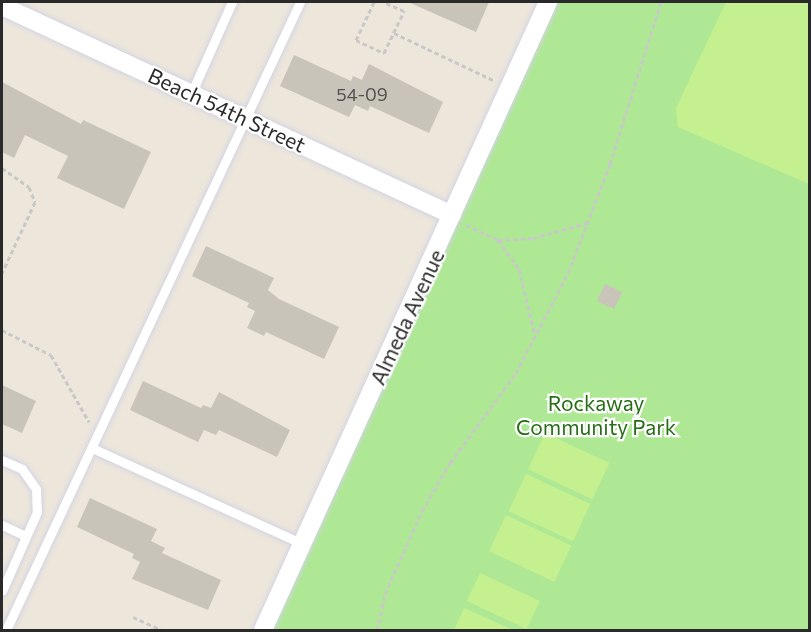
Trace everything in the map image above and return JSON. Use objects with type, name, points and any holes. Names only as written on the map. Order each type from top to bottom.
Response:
[{"type":"street","name":"Almeda Avenue","points":[[263,630],[548,2]]},
{"type":"street","name":"Beach 54th Street","points":[[2,6],[452,215]]},
{"type":"lane","points":[[191,94],[232,2]]},
{"type":"lane","points":[[6,630],[300,2]]},
{"type":"lane","points":[[92,448],[303,544]]},
{"type":"lane","points":[[2,460],[22,469],[36,489],[37,512],[3,585]]},
{"type":"lane","points":[[2,525],[26,536]]},
{"type":"path","points":[[374,2],[356,40],[384,53],[404,11],[384,2]]},
{"type":"path","points":[[377,630],[385,594],[422,511],[450,463],[516,374],[588,223],[661,2]]},
{"type":"path","points":[[394,33],[508,87]]},
{"type":"path","points":[[2,168],[29,187],[35,202],[2,273]]},
{"type":"path","points":[[452,215],[498,240],[519,268],[535,336]]},
{"type":"path","points":[[498,240],[533,238],[588,223]]},
{"type":"path","points":[[2,330],[51,355],[97,437]]},
{"type":"path","points":[[133,617],[162,630]]},
{"type":"green space","name":"Rockaway Community Park","points":[[548,2],[809,2],[809,630],[263,630]]},
{"type":"green space","points":[[726,2],[809,2],[809,184],[678,127],[676,108]]},
{"type":"green space","points":[[545,433],[609,463],[592,499],[528,469]]},
{"type":"green space","points":[[526,474],[590,504],[573,541],[509,511]]},
{"type":"green space","points":[[506,515],[571,545],[554,582],[489,551]]},
{"type":"green space","points":[[480,573],[540,601],[527,629],[467,601]]},
{"type":"green space","points":[[464,608],[513,630],[454,630]]},
{"type":"building","points":[[408,2],[489,2],[476,32]]},
{"type":"building","points":[[294,55],[351,81],[353,76],[362,80],[369,64],[443,102],[429,133],[370,106],[368,111],[355,105],[349,117],[280,86]]},
{"type":"building","points":[[2,82],[81,124],[83,120],[151,152],[124,209],[57,178],[68,156],[25,135],[14,158],[2,152]]},
{"type":"building","points":[[206,246],[274,278],[268,290],[279,299],[339,327],[324,359],[266,332],[264,336],[247,328],[255,311],[247,307],[249,303],[192,276]]},
{"type":"building","points":[[605,284],[622,292],[614,309],[597,301]]},
{"type":"building","points":[[143,381],[201,408],[203,405],[211,408],[219,392],[290,430],[277,457],[219,430],[216,435],[204,430],[198,442],[130,410]]},
{"type":"building","points":[[2,385],[36,401],[22,433],[2,424]]},
{"type":"building","points":[[90,498],[157,529],[151,541],[165,548],[162,553],[221,580],[208,610],[132,579],[140,562],[132,558],[134,554],[77,527]]}]
